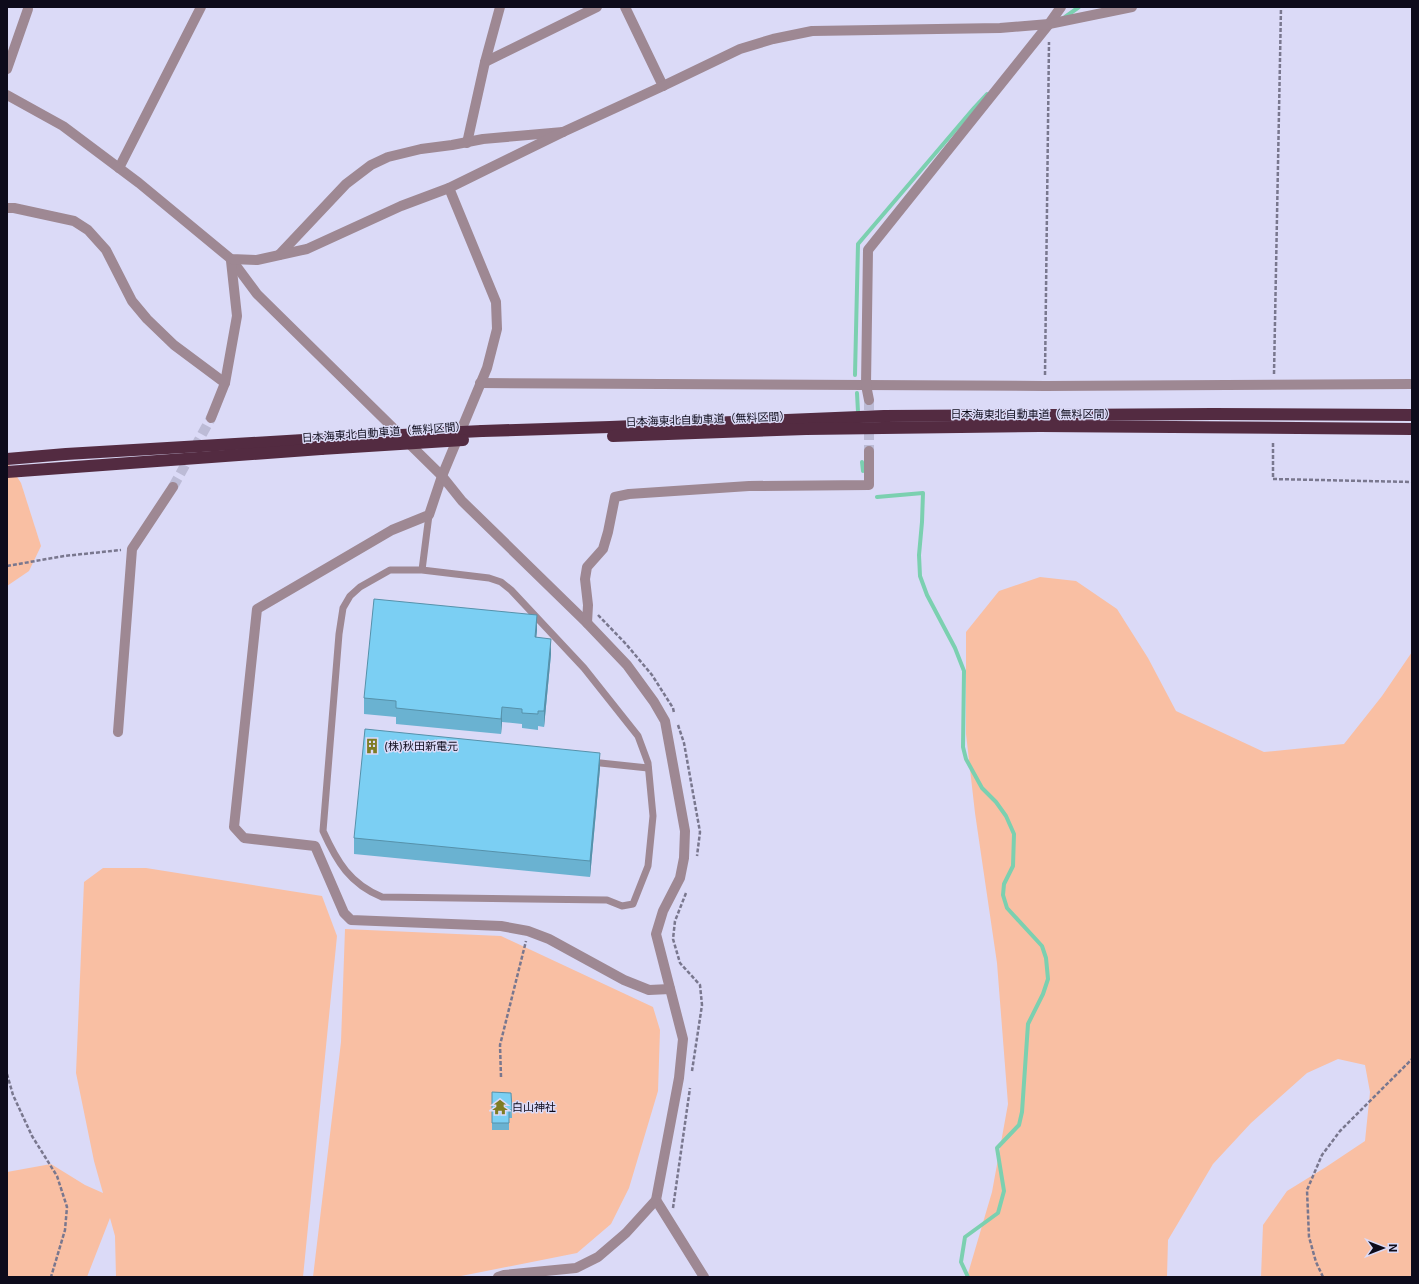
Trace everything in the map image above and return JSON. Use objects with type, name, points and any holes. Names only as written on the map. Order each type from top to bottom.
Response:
[{"type":"highway","name":"日本海東北自動車道（無料区間）","points":[[7,459],[66,454],[321,444],[610,428],[884,416],[1205,414],[1412,416]]},
{"type":"highway","name":"日本海東北自動車道（無料区間）","points":[[482,435],[1040,426],[1412,429]]},
{"type":"highway","name":"日本海東北自動車道（無料区間）","points":[[7,472],[321,444]]},
{"type":"street","points":[[119,168],[201,7]]},
{"type":"street","points":[[467,143],[485,62],[500,7]]},
{"type":"street","points":[[485,62],[597,7]]},
{"type":"street","points":[[625,7],[663,86]]},
{"type":"street","points":[[869,400],[866,385],[868,250],[1061,7]]},
{"type":"street","points":[[231,259],[257,260],[307,249],[401,206],[449,188],[563,132],[740,49],[773,39],[812,31],[1000,28],[1049,24],[1132,7]]},
{"type":"street","points":[[7,69],[28,9]]},
{"type":"street","points":[[7,95],[63,126],[139,183],[231,259],[257,294],[442,476],[462,501],[627,665],[654,702],[665,722],[685,831],[684,858],[680,878],[663,911],[656,934],[683,1039],[679,1078],[656,1200],[626,1233],[598,1257],[576,1268],[504,1275],[498,1277]]},
{"type":"street","points":[[279,255],[346,184],[371,165],[388,157],[415,150],[467,143],[483,139],[563,132]]},
{"type":"street","points":[[449,188],[496,302],[497,329],[487,368],[442,476],[429,515],[392,530],[256,609],[234,827],[244,838],[315,846],[344,913],[351,920],[501,926],[528,931],[549,938],[624,980],[650,990],[670,989]]},
{"type":"street","points":[[7,208],[14,208],[74,221],[88,230],[106,250],[132,301],[147,319],[174,345],[225,383]]},
{"type":"street","points":[[211,418],[225,383],[237,316],[231,259]]},
{"type":"street","points":[[480,383],[1045,386],[1412,384]]},
{"type":"street","points":[[587,624],[588,605],[585,579],[587,567],[603,549],[615,497],[629,494],[749,486],[869,485],[869,451]]},
{"type":"street","points":[[118,732],[132,549],[172,487]]},
{"type":"street","points":[[656,1200],[704,1277]]},
{"type":"lane","points":[[422,570],[429,515]]},
{"type":"lane","points":[[390,570],[422,570],[489,578],[501,582],[511,590],[584,668],[638,736],[648,763],[653,816],[648,866],[633,904],[622,906],[607,900],[382,897],[372,893],[350,877],[334,854],[323,831],[339,634],[343,608],[350,596],[360,587],[390,570]]},
{"type":"lane","points":[[586,761],[648,768]]},
{"type":"path","points":[[1274,384],[1281,7]]},
{"type":"path","points":[[1045,386],[1049,24]]},
{"type":"path","points":[[1273,443],[1273,479],[1412,482]]},
{"type":"path","points":[[7,566],[64,556],[132,549]]},
{"type":"path","points":[[502,1077],[500,1045],[528,931]]},
{"type":"path","points":[[1323,1277],[1316,1262],[1309,1237],[1307,1190],[1322,1155],[1340,1131],[1412,1059]]},
{"type":"path","points":[[7,1074],[13,1095],[26,1122],[57,1176],[67,1207],[65,1230],[51,1277]]},
{"type":"shaded area","points":[[7,461],[21,483],[41,546],[29,571],[7,586]]},
{"type":"shaded area","points":[[1040,577],[1076,581],[1117,609],[1148,658],[1176,711],[1264,752],[1344,744],[1382,696],[1412,652],[1412,1277],[1261,1277],[1263,1225],[1287,1191],[1365,1141],[1370,1092],[1365,1065],[1338,1059],[1307,1073],[1251,1123],[1213,1164],[1168,1240],[1167,1277],[967,1277],[992,1192],[1008,1104],[997,963],[975,813],[966,734],[966,632],[999,591]]},
{"type":"shaded area","points":[[103,868],[146,868],[322,896],[337,936],[303,1277],[116,1277],[115,1236],[110,1218],[87,1277],[7,1277],[7,1172],[51,1164],[85,1185],[103,1193],[94,1161],[76,1073],[84,882]]},
{"type":"shaded area","points":[[345,929],[501,936],[653,1007],[660,1030],[658,1091],[629,1188],[611,1224],[577,1253],[456,1277],[313,1277],[341,1042]]},
{"type":"building","points":[[374,599],[537,615],[535,637],[551,639],[544,711],[538,711],[538,714],[522,713],[522,709],[502,707],[501,719],[396,708],[396,701],[364,698]]},
{"type":"building","points":[[365,729],[600,753],[590,861],[354,838]]},
{"type":"building","points":[[492,1092],[511,1093],[512,1110],[509,1110],[509,1123],[492,1123]]},
{"type":"waterway","points":[[1065,17],[1079,7]]},
{"type":"waterway","points":[[855,375],[858,244],[987,94]]},
{"type":"waterway","points":[[857,393],[858,412]]},
{"type":"waterway","points":[[862,462],[863,471]]},
{"type":"waterway","points":[[877,497],[923,493],[919,555],[920,576],[927,595],[955,648],[964,671],[963,747],[966,759],[982,788],[996,802],[1006,816],[1014,834],[1013,866],[1004,884],[1003,895],[1007,908],[1042,946],[1046,958],[1048,979],[1043,994],[1028,1024],[1022,1112],[1019,1125],[997,1148],[1004,1191],[998,1213],[965,1237],[961,1262],[968,1277]]},
{"type":"tunnel","points":[[869,400],[869,451]]},
{"type":"tunnel","points":[[173,487],[211,418]]},
{"type":"place","name":"(株)秋田新電元","points":[[372,746]]},
{"type":"place","name":"白山神社","points":[[500,1107]]}]
